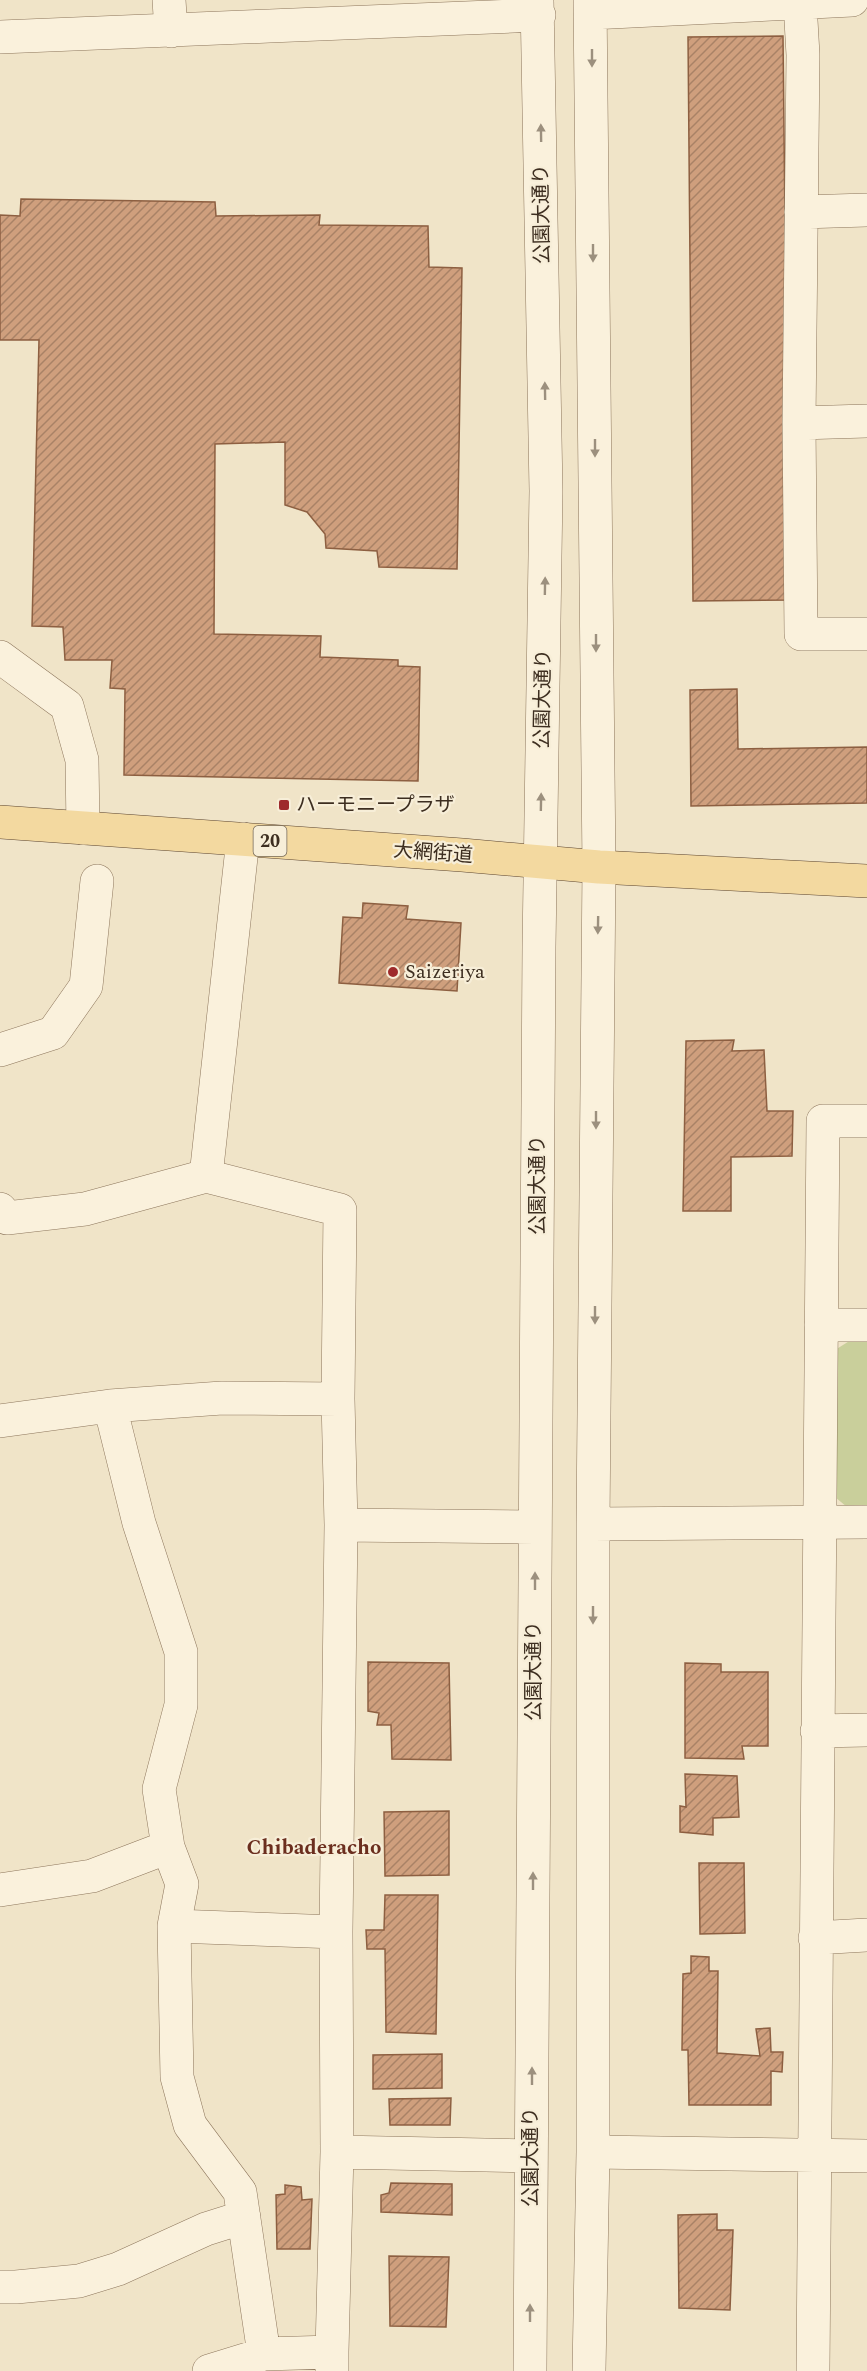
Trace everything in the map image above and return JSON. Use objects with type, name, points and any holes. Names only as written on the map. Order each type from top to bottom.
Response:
[{"type":"main road","name":"大網街道","points":[[0,822],[599,867],[867,881]]},
{"type":"street","points":[[589,2371],[593,2152],[593,1524],[599,867],[591,6],[800,3],[852,0]]},
{"type":"street","points":[[800,3],[803,55],[799,423],[801,634],[867,634]]},
{"type":"street","points":[[0,37],[170,16],[538,7]]},
{"type":"street","name":"公園大通り","points":[[530,2371],[540,861],[546,491],[538,7]]},
{"type":"street","points":[[801,212],[867,210]]},
{"type":"street","points":[[799,423],[867,422]]},
{"type":"street","points":[[0,657],[67,706],[82,760],[83,828]]},
{"type":"street","points":[[206,1176],[243,839]]},
{"type":"street","points":[[0,1050],[53,1033],[86,986],[97,881]]},
{"type":"street","points":[[813,2371],[823,1121],[867,1121]]},
{"type":"street","points":[[0,1209],[7,1218],[85,1209],[206,1176],[340,1210],[338,1399],[341,1525],[336,1932],[337,2152],[332,2361],[264,2354],[209,2371]]},
{"type":"street","points":[[821,1325],[867,1325]]},
{"type":"street","points":[[0,1421],[110,1406],[222,1398],[338,1399]]},
{"type":"street","points":[[110,1406],[139,1523],[181,1652],[181,1705],[159,1789],[168,1847],[182,1884],[174,1926],[177,2077],[190,2125],[240,2192],[264,2354]]},
{"type":"street","points":[[593,1524],[867,1522]]},
{"type":"street","points":[[341,1525],[536,1527]]},
{"type":"street","points":[[817,1731],[867,1730]]},
{"type":"street","points":[[0,1890],[92,1876],[168,1847]]},
{"type":"street","points":[[174,1926],[336,1932]]},
{"type":"street","points":[[815,1938],[867,1935]]},
{"type":"street","points":[[337,2152],[531,2156]]},
{"type":"street","points":[[593,2152],[867,2156]]},
{"type":"street","points":[[0,2287],[79,2281],[118,2269],[206,2229],[244,2217]]},
{"type":"green space","points":[[851,1340],[867,1340],[867,1506],[847,1507],[835,1497],[835,1350]]},
{"type":"building","points":[[783,36],[789,600],[693,601],[688,37]]},
{"type":"building","points":[[21,199],[215,202],[216,216],[320,215],[319,225],[428,226],[429,267],[462,268],[457,569],[379,567],[377,551],[326,548],[325,534],[307,512],[285,505],[285,442],[215,444],[214,634],[321,636],[320,657],[398,660],[398,666],[420,667],[418,781],[124,775],[125,689],[110,688],[112,660],[65,660],[63,627],[32,626],[39,340],[0,340],[0,215],[20,216]]},
{"type":"building","points":[[737,689],[738,749],[867,747],[867,803],[691,806],[690,690]]},
{"type":"building","points":[[363,903],[408,906],[406,919],[461,923],[457,991],[339,983],[343,917],[362,918]]},
{"type":"building","points":[[734,1040],[732,1051],[764,1050],[767,1111],[793,1111],[792,1156],[731,1157],[731,1211],[683,1211],[686,1041]]},
{"type":"building","points":[[368,1662],[449,1663],[451,1760],[392,1759],[391,1725],[377,1725],[379,1713],[368,1711]]},
{"type":"building","points":[[685,1663],[721,1664],[721,1672],[768,1672],[768,1746],[742,1746],[744,1759],[685,1758]]},
{"type":"building","points":[[685,1774],[737,1776],[739,1817],[713,1818],[713,1835],[680,1832],[680,1806],[686,1807]]},
{"type":"building","points":[[449,1811],[449,1875],[385,1876],[384,1812]]},
{"type":"building","points":[[699,1863],[744,1863],[745,1933],[700,1934]]},
{"type":"building","points":[[385,1895],[438,1895],[436,2034],[386,2032],[385,1949],[367,1949],[366,1930],[384,1930]]},
{"type":"building","points":[[691,1956],[709,1957],[709,1971],[718,1971],[717,2053],[760,2056],[756,2029],[770,2028],[771,2052],[783,2052],[782,2072],[771,2071],[771,2105],[689,2105],[688,2050],[682,2050],[683,1974],[691,1973]]},
{"type":"building","points":[[442,2054],[442,2088],[373,2089],[373,2055]]},
{"type":"building","points":[[451,2098],[450,2125],[390,2125],[389,2099]]},
{"type":"building","points":[[391,2183],[452,2184],[452,2215],[381,2212],[381,2195],[389,2193]]},
{"type":"building","points":[[285,2185],[301,2187],[302,2200],[312,2199],[310,2249],[277,2249],[276,2195],[285,2194]]},
{"type":"building","points":[[717,2214],[717,2230],[733,2230],[730,2310],[679,2308],[678,2215]]},
{"type":"building","points":[[389,2256],[449,2257],[446,2327],[390,2326]]},
{"type":"place","name":"ハーモニープラザ","points":[[284,805]]},
{"type":"place","name":"Saizeriya","points":[[393,972]]},
{"type":"district","name":"Chibaderacho","points":[[314,1848]]}]
